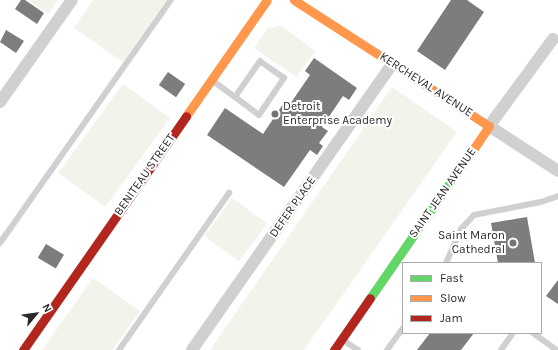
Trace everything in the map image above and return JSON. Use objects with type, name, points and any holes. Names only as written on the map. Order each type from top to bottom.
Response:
[{"type":"street","points":[[0,102],[72,0]]},
{"type":"street","name":"BENITEAU STREET","points":[[23,350],[267,0]]},
{"type":"street","name":"KERCHEVAL AVENUE","points":[[302,2],[558,170]]},
{"type":"street","name":"SAINT JEAN AVENUE","points":[[334,350],[489,126],[556,37]]},
{"type":"street","name":"DEFER PLACE","points":[[192,350],[393,63]]},
{"type":"lane","points":[[0,243],[171,0]]},
{"type":"lane","points":[[211,80],[259,115],[284,78],[260,61],[235,97]]},
{"type":"lane","points":[[119,350],[229,192]]},
{"type":"lane","points":[[446,262],[458,233],[474,215],[558,196]]},
{"type":"lane","points":[[387,350],[402,329]]},
{"type":"lane","points":[[502,350],[512,334]]},
{"type":"lane","points":[[534,334],[556,350]]},
{"type":"lane","points":[[342,339],[358,350]]},
{"type":"shaded area","points":[[29,0],[58,0],[48,14]]},
{"type":"shaded area","points":[[93,0],[166,0],[123,62],[74,28]]},
{"type":"shaded area","points":[[281,25],[315,51],[296,77],[254,48],[267,29]]},
{"type":"shaded area","points":[[123,84],[170,118],[105,207],[58,173]]},
{"type":"shaded area","points":[[392,87],[457,132],[304,350],[210,350]]},
{"type":"shaded area","points":[[232,198],[267,223],[239,261],[204,236]]},
{"type":"shaded area","points":[[93,278],[140,311],[113,350],[42,350]]},
{"type":"building","points":[[21,0],[25,0],[44,13],[37,24],[15,9]]},
{"type":"building","points":[[451,0],[467,0],[484,12],[445,70],[417,51]]},
{"type":"building","points":[[6,30],[24,41],[16,53],[0,42]]},
{"type":"building","name":"Detroit Enterprise Academy","points":[[314,58],[357,88],[349,100],[343,96],[322,127],[328,131],[319,143],[323,146],[317,155],[310,150],[284,187],[207,135],[225,108],[263,134],[283,104],[288,107],[310,75],[305,71]]},
{"type":"building","points":[[168,72],[185,84],[176,97],[159,85]]},
{"type":"building","name":"Saint Maron Cathedral","points":[[527,217],[535,262],[498,262],[491,223]]},
{"type":"building","points":[[46,244],[64,255],[56,269],[38,258]]},
{"type":"building","points":[[558,280],[558,304],[546,296]]},
{"type":"building","points":[[429,334],[473,334],[461,350],[417,350]]},
{"type":"traffic: fast","points":[[370,298],[474,148]]},
{"type":"traffic: slow","points":[[186,116],[267,0]]},
{"type":"traffic: slow","points":[[294,0],[489,126],[474,148]]},
{"type":"traffic: jam","points":[[23,350],[186,116]]},
{"type":"traffic: jam","points":[[334,350],[370,298]]},
{"type":"place","name":"Detroit Enterprise Academy","points":[[275,114]]},
{"type":"place","name":"Saint Maron Cathedral","points":[[513,243]]}]
